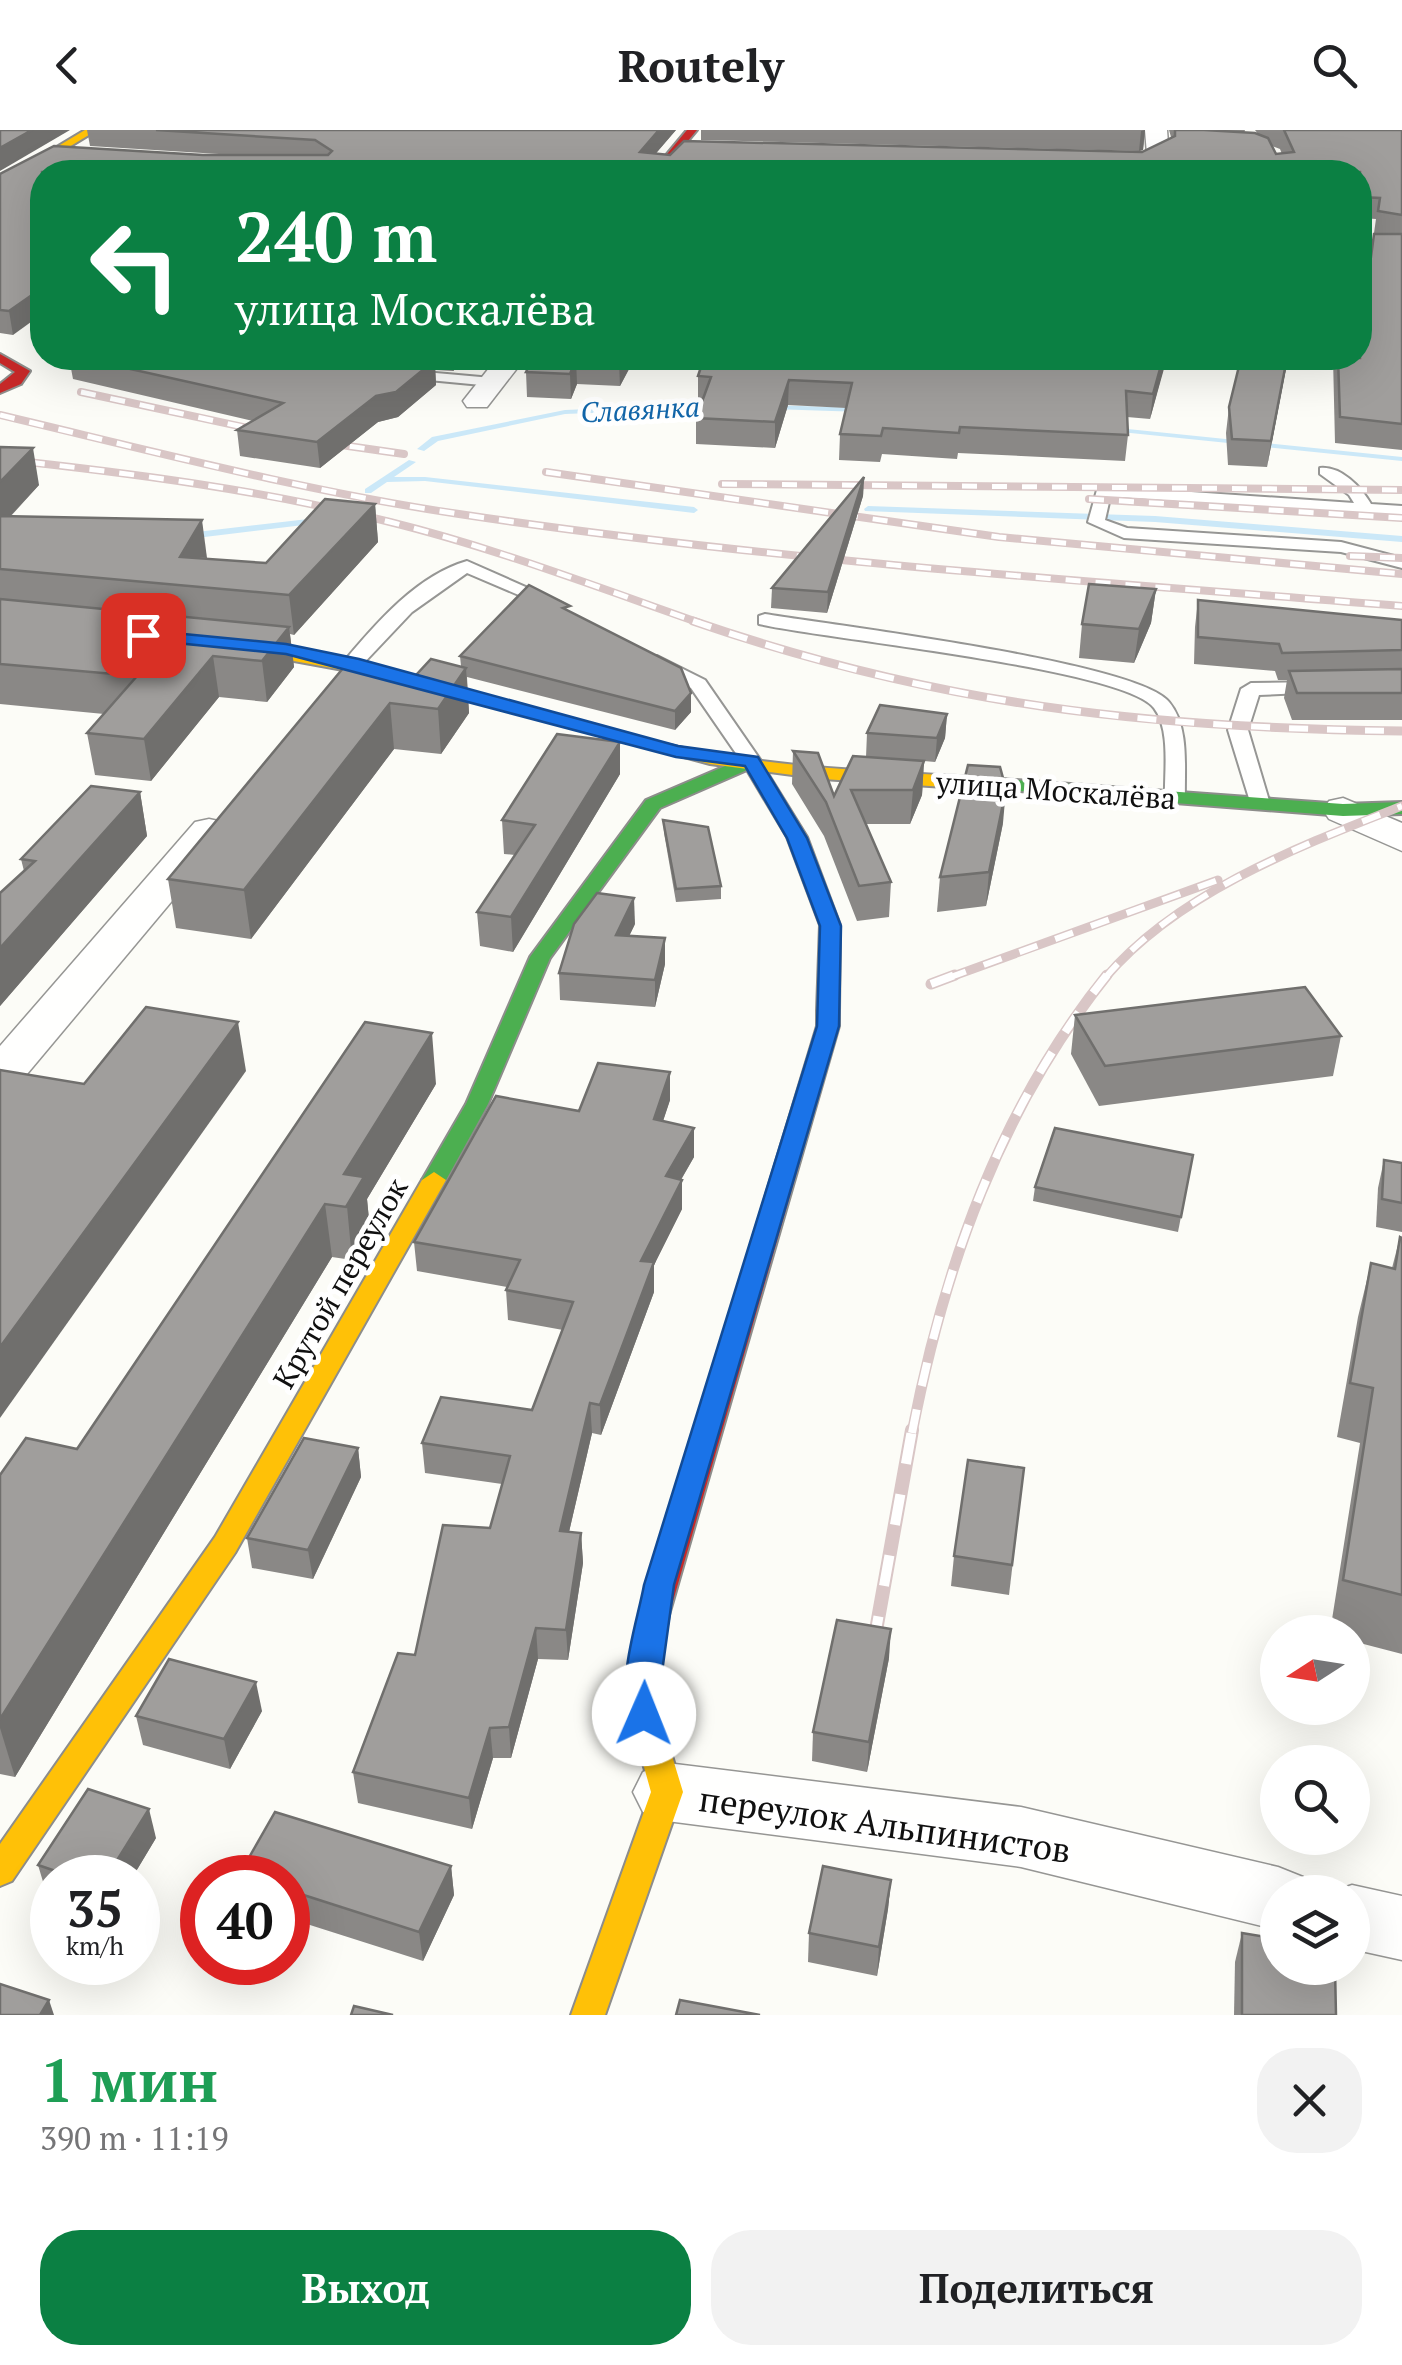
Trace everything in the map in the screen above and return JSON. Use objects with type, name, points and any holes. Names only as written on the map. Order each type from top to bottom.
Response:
[{"type":"street","points":[[47,160],[92,130]]},
{"type":"street","points":[[1080,160],[1161,145]]},
{"type":"street","points":[[56,155],[86,157]]},
{"type":"street","points":[[0,186],[30,169]]},
{"type":"street","points":[[1372,245],[1402,246]]},
{"type":"street","points":[[0,358],[24,370],[1,388]]},
{"type":"street","points":[[485,391],[502,370]]},
{"type":"street","name":"улица Москалёва","points":[[190,640],[286,649],[340,678],[676,752],[827,772],[1343,810],[1402,839]]},
{"type":"street","points":[[588,2015],[667,1792],[644,1714],[644,1669],[659,1585],[828,1026],[830,926],[797,838],[751,761]]},
{"type":"street","name":"Крутой переулок","points":[[0,1871],[225,1544],[478,1104],[540,957],[653,804],[751,761]]},
{"type":"street","points":[[0,1076],[239,796]]},
{"type":"street","points":[[1343,810],[1402,808]]},
{"type":"street","name":"переулок Альпинистов","points":[[667,1792],[1020,1837],[1260,1894]]},
{"type":"street","points":[[1370,1920],[1402,1928]]},
{"type":"lane","points":[[385,373],[485,391]]},
{"type":"lane","points":[[1326,471],[1356,492],[1365,508]]},
{"type":"lane","points":[[1402,511],[1118,492],[1103,494],[1096,517],[1124,532],[1364,550],[1402,563]]},
{"type":"lane","points":[[340,678],[398,617],[450,573],[467,566],[572,614]]},
{"type":"lane","points":[[765,620],[1089,675],[1149,692],[1162,704],[1169,724],[1175,799]]},
{"type":"lane","points":[[638,652],[698,684],[751,761]]},
{"type":"lane","points":[[1259,804],[1238,730],[1252,690],[1346,687]]},
{"type":"building","points":[[0,130],[32,130],[0,148]]},
{"type":"building","points":[[156,130],[659,130],[640,152],[670,155],[684,141],[1142,152],[1175,136],[1175,130],[1255,133],[1268,138],[1276,154],[1294,152],[1284,130],[1402,130],[1402,215],[1378,211],[1380,198],[1372,198],[1372,160],[30,160],[30,296],[9,311],[0,310],[0,174],[54,146],[203,155],[328,155],[332,151],[315,140]]},
{"type":"building","points":[[1374,234],[1402,234],[1402,424],[1340,417],[1338,370],[1372,370]]},
{"type":"building","points":[[135,370],[423,370],[396,392],[376,396],[317,442],[237,430],[283,403]]},
{"type":"building","points":[[527,370],[572,370],[570,374]]},
{"type":"building","points":[[700,370],[1160,370],[1153,394],[1126,391],[1128,435],[960,427],[959,433],[883,428],[881,436],[840,434],[852,383],[789,380],[775,422],[696,418],[711,377],[698,376]]},
{"type":"building","points":[[1238,370],[1285,370],[1271,441],[1232,439],[1229,407]]},
{"type":"building","points":[[0,447],[33,448],[0,482]]},
{"type":"building","points":[[864,477],[828,592],[772,588]]},
{"type":"building","points":[[325,499],[375,504],[289,595],[0,569],[0,516],[202,520],[180,557],[266,563]]},
{"type":"building","points":[[1089,584],[1156,589],[1139,629],[1082,624]]},
{"type":"building","points":[[529,585],[570,606],[563,608],[681,668],[691,693],[675,711],[460,656]]},
{"type":"building","points":[[0,599],[289,627],[262,661],[213,656],[144,739],[87,733],[137,676],[0,664]]},
{"type":"building","points":[[1198,600],[1402,620],[1402,650],[1282,653],[1279,644],[1198,637]]},
{"type":"building","points":[[431,659],[466,668],[438,709],[390,703],[244,890],[168,879],[344,667],[416,675]]},
{"type":"building","points":[[1402,669],[1402,693],[1297,693],[1289,671]]},
{"type":"building","points":[[880,705],[947,714],[937,738],[867,733]]},
{"type":"building","points":[[557,734],[620,742],[511,917],[477,912],[535,825],[502,820]]},
{"type":"building","points":[[793,751],[818,753],[834,796],[853,756],[924,761],[913,790],[851,790],[891,882],[859,886],[826,802]]},
{"type":"building","points":[[968,765],[1000,767],[1006,789],[989,872],[940,877]]},
{"type":"building","points":[[91,786],[140,792],[0,948],[0,893],[35,861],[21,859]]},
{"type":"building","points":[[663,820],[708,827],[721,886],[676,889]]},
{"type":"building","points":[[597,893],[634,898],[616,935],[665,938],[655,980],[559,973],[574,924]]},
{"type":"building","points":[[1305,987],[1341,1036],[1105,1066],[1075,1015]]},
{"type":"building","points":[[146,1007],[238,1022],[0,1347],[0,1070],[84,1084]]},
{"type":"building","points":[[365,1022],[432,1033],[344,1174],[364,1177],[346,1207],[325,1204],[0,1719],[0,1475],[26,1438],[77,1449]]},
{"type":"building","points":[[598,1063],[670,1072],[654,1119],[694,1128],[666,1176],[682,1180],[641,1261],[654,1262],[600,1405],[590,1403],[560,1531],[581,1533],[566,1630],[536,1628],[509,1727],[490,1728],[469,1798],[353,1772],[398,1653],[415,1655],[443,1525],[490,1528],[510,1456],[422,1443],[441,1397],[532,1410],[573,1302],[506,1290],[520,1260],[414,1242],[496,1096],[579,1111]]},
{"type":"building","points":[[1055,1128],[1193,1155],[1181,1217],[1035,1187]]},
{"type":"building","points":[[1384,1160],[1402,1163],[1402,1203],[1382,1199]]},
{"type":"building","points":[[1400,1237],[1402,1595],[1343,1580],[1373,1388],[1350,1383],[1371,1263],[1395,1269]]},
{"type":"building","points":[[304,1438],[358,1448],[308,1550],[247,1538]]},
{"type":"building","points":[[968,1460],[1024,1468],[1012,1565],[954,1556]]},
{"type":"building","points":[[837,1620],[891,1629],[869,1742],[813,1732]]},
{"type":"building","points":[[169,1659],[256,1682],[224,1739],[136,1716]]},
{"type":"building","points":[[88,1789],[149,1809],[120,1855],[45,1855]]},
{"type":"building","points":[[275,1812],[451,1866],[419,1932],[310,1897],[310,1855],[250,1855]]},
{"type":"building","points":[[823,1866],[891,1880],[879,1947],[809,1933]]},
{"type":"building","points":[[1242,1933],[1260,1936],[1260,1985],[1335,1985],[1336,2015],[1242,2015]]},
{"type":"building","points":[[0,1984],[49,2000],[40,2015],[0,2015]]},
{"type":"building","points":[[680,2000],[760,2015],[676,2015]]},
{"type":"building","points":[[354,2006],[393,2015],[351,2015]]},
{"type":"waterway","name":"Славянка","points":[[421,449],[435,439],[565,412],[717,406]]},
{"type":"waterway","name":"Славянка","points":[[772,407],[862,410]]},
{"type":"waterway","name":"Славянка","points":[[1111,429],[1402,459]]},
{"type":"waterway","name":"Славянка","points":[[368,491],[412,462]]},
{"type":"waterway","points":[[386,480],[425,479],[694,510]]},
{"type":"waterway","points":[[868,509],[1155,519],[1402,539]]},
{"type":"waterway","name":"Славянка","points":[[188,536],[317,521]]},
{"type":"railway","points":[[81,392],[271,433]]},
{"type":"railway","points":[[0,415],[343,494],[576,530],[930,568],[1402,606]]},
{"type":"railway","points":[[320,442],[404,454]]},
{"type":"railway","points":[[0,459],[196,484],[390,522],[546,569],[700,623]]},
{"type":"railway","points":[[546,472],[999,537],[1402,574]]},
{"type":"railway","points":[[722,484],[1402,490]]},
{"type":"railway","points":[[1089,499],[1402,518]]},
{"type":"railway","points":[[1350,556],[1402,558]]},
{"type":"railway","points":[[693,621],[871,673],[1043,706],[1217,724],[1402,731]]},
{"type":"railway","points":[[1105,978],[1168,920],[1204,896],[1282,855],[1402,806]]},
{"type":"railway","points":[[948,978],[1218,880]]},
{"type":"railway","points":[[931,984],[955,975]]},
{"type":"railway","points":[[912,1433],[941,1310],[981,1192],[1036,1079],[1107,975]]},
{"type":"railway","points":[[873,1647],[912,1430]]},
{"type":"traffic: fast","points":[[1372,245],[1402,246]]},
{"type":"traffic: fast","points":[[434,1180],[477,1104],[540,957],[653,804],[751,761],[797,837],[830,925],[828,1011]]},
{"type":"traffic: fast","points":[[975,783],[1343,810],[1402,808]]},
{"type":"traffic: slow","points":[[43,160],[92,130]]},
{"type":"traffic: slow","points":[[0,186],[30,168]]},
{"type":"traffic: slow","points":[[217,642],[390,674],[710,759],[823,773],[975,783]]},
{"type":"traffic: slow","points":[[0,1871],[225,1545],[434,1180]]},
{"type":"traffic: slow","points":[[588,2015],[667,1792],[644,1713],[644,1669],[654,1615]]},
{"type":"traffic: jam","points":[[667,160],[692,130]]},
{"type":"traffic: jam","points":[[0,358],[23,371],[16,381],[0,389]]},
{"type":"traffic: jam","points":[[654,1615],[828,1026],[828,1011]]},
{"type":"route","points":[[143,635],[286,649],[352,663],[676,752],[751,761],[797,838],[830,926],[828,1026],[659,1585],[644,1669],[644,1714]]}]
